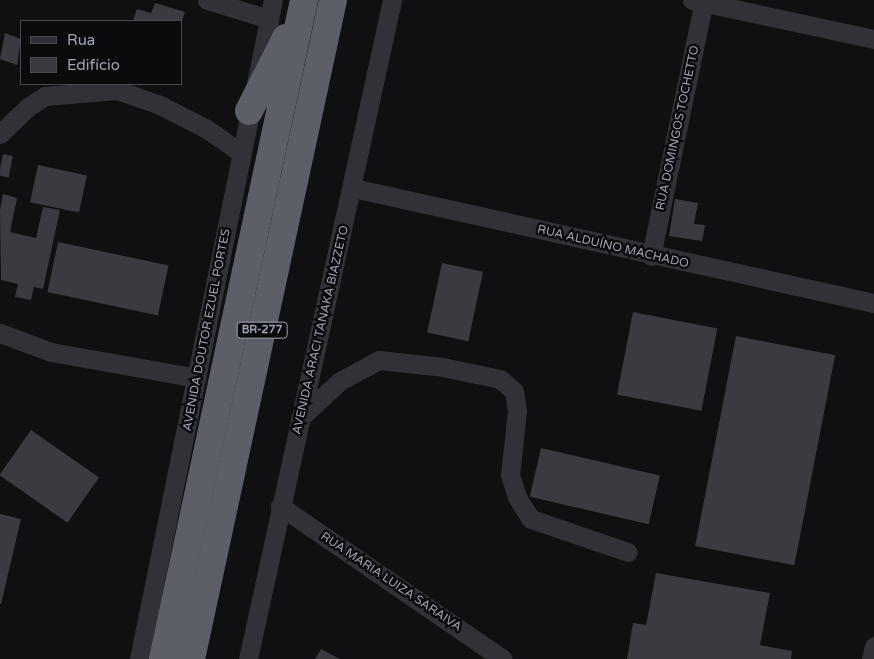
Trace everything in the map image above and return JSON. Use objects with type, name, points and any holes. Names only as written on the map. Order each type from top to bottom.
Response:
[{"type":"highway","name":"BR-277","points":[[191,659],[333,0]]},
{"type":"highway","name":"BR-277","points":[[163,659],[303,1]]},
{"type":"highway","points":[[249,111],[303,1]]},
{"type":"street","points":[[207,0],[269,19]]},
{"type":"street","name":"AVENIDA DOUTOR EZUEL PORTES","points":[[139,659],[273,0]]},
{"type":"street","name":"AVENIDA ARACI TANAKA BIAZZETO","points":[[248,659],[280,506],[353,188],[392,0]]},
{"type":"street","points":[[700,1],[874,39]]},
{"type":"street","name":"RUA DOMINGOS TOCHETTO","points":[[651,256],[700,1]]},
{"type":"street","points":[[0,134],[28,107],[45,96],[117,90],[160,105],[207,129],[241,153]]},
{"type":"street","name":"RUA ALDUÍNO MACHADO","points":[[353,188],[651,256],[874,303]]},
{"type":"street","points":[[0,333],[51,352],[197,378]]},
{"type":"street","points":[[300,418],[340,381],[379,360],[443,367],[500,379],[514,391],[517,411],[510,474],[517,497],[531,519],[628,552]]},
{"type":"street","name":"RUA MARIA LUIZA SARAIVA","points":[[280,506],[503,659]]},
{"type":"street","points":[[871,659],[874,646]]},
{"type":"building","points":[[155,3],[185,12],[182,21],[133,20],[137,9],[151,13]]},
{"type":"building","points":[[5,33],[20,39],[17,65],[0,59]]},
{"type":"building","points":[[3,154],[13,156],[9,178],[0,176]]},
{"type":"building","points":[[38,165],[87,175],[79,213],[30,202]]},
{"type":"building","points":[[3,194],[17,198],[10,232],[36,238],[43,207],[60,210],[43,289],[34,287],[31,300],[15,297],[18,284],[1,280],[0,210]]},
{"type":"building","points":[[675,199],[698,203],[694,224],[705,225],[702,241],[669,236]]},
{"type":"building","points":[[58,242],[169,265],[158,315],[47,292]]},
{"type":"building","points":[[442,263],[483,272],[468,341],[427,332]]},
{"type":"building","points":[[633,312],[717,328],[701,411],[617,394]]},
{"type":"building","points":[[736,336],[835,355],[794,565],[695,546]]},
{"type":"building","points":[[31,430],[99,478],[67,523],[0,475]]},
{"type":"building","points":[[541,448],[660,475],[649,524],[530,497]]},
{"type":"building","points":[[0,514],[21,519],[1,604],[0,604]]},
{"type":"building","points":[[656,573],[770,593],[760,645],[792,651],[791,659],[627,659],[633,623],[646,625]]},
{"type":"building","points":[[321,649],[340,659],[315,659]]}]
